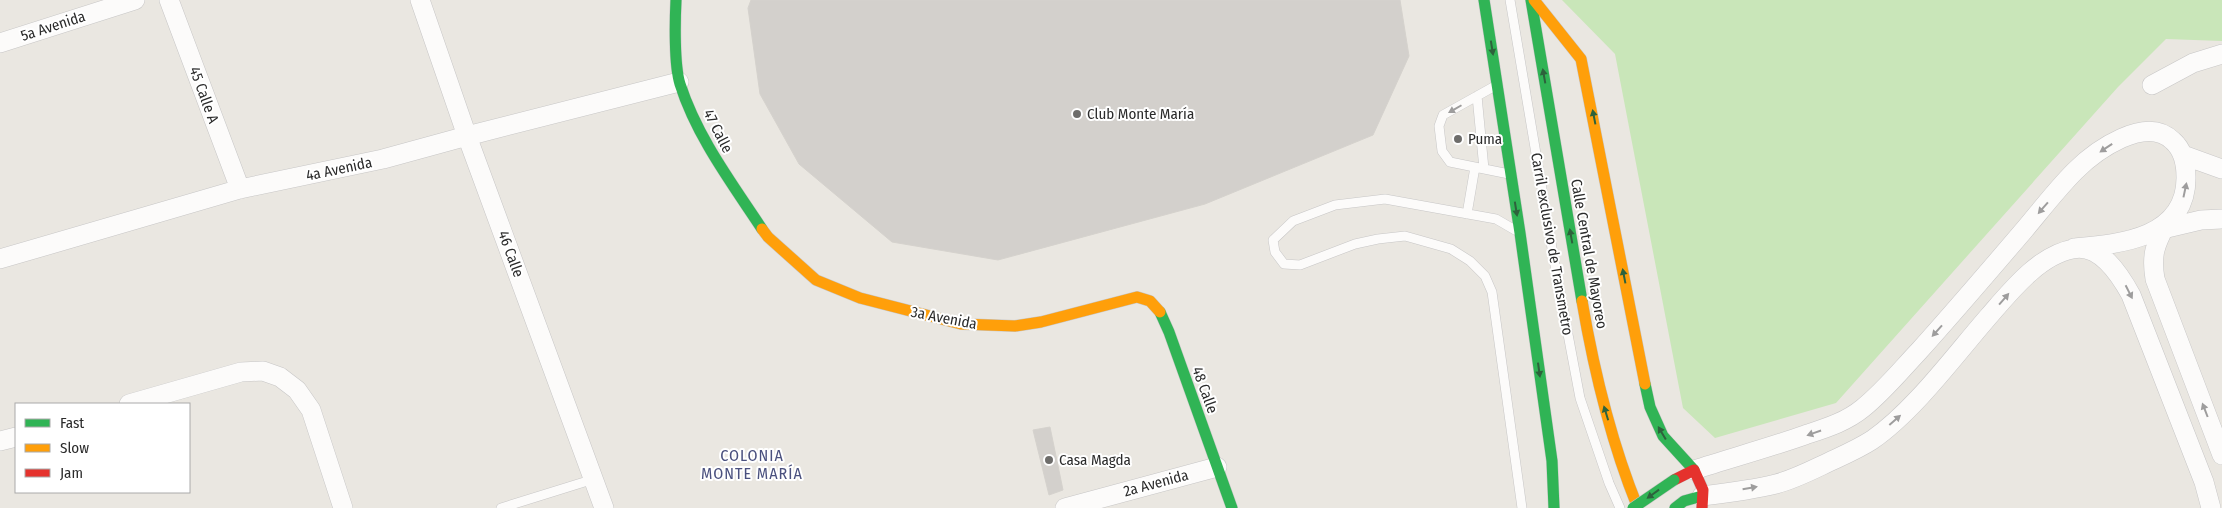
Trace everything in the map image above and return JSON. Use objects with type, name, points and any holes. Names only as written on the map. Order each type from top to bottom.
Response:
[{"type":"main road","name":"47 Calle","points":[[676,0],[675,26],[680,82],[710,152],[768,237]]},
{"type":"main road","points":[[1484,0],[1520,233],[1552,460],[1554,508]]},
{"type":"main road","points":[[1533,0],[1575,49],[1581,59],[1650,407],[1663,436],[1694,470],[1701,482],[1691,503]]},
{"type":"main road","name":"Calle Central de Mayoreo","points":[[1533,0],[1592,360],[1623,467],[1638,508]]},
{"type":"main road","name":"3a Avenida","points":[[768,237],[816,280],[860,298],[961,324],[1006,326],[1041,322],[1137,297]]},
{"type":"main road","name":"48 Calle","points":[[1137,297],[1148,298],[1156,304],[1232,508]]},
{"type":"main road","points":[[1633,508],[1674,480],[1694,470]]},
{"type":"street","name":"5a Avenida","points":[[0,43],[135,0]]},
{"type":"street","name":"45 Calle A","points":[[169,0],[240,189]]},
{"type":"street","name":"46 Calle","points":[[420,0],[467,136],[604,508]]},
{"type":"street","points":[[2152,86],[2192,63],[2222,54]]},
{"type":"street","name":"4a Avenida","points":[[0,258],[240,189],[383,159],[680,82]]},
{"type":"street","points":[[1694,470],[1758,452],[1834,426],[1862,409],[1891,382],[2075,171],[2121,138],[2141,131],[2157,132],[2173,140],[2183,155],[2186,169],[2186,184],[2180,204],[2165,226],[2155,247],[2153,266],[2155,279],[2222,455]]},
{"type":"street","points":[[2183,155],[2222,169]]},
{"type":"street","points":[[1691,503],[1785,481],[1853,452],[1874,439],[1907,410],[2026,276],[2057,254],[2074,248],[2125,243],[2142,238],[2165,226],[2201,220],[2222,219]]},
{"type":"street","points":[[2074,248],[2089,250],[2106,262],[2119,274],[2131,295],[2204,482],[2211,508]]},
{"type":"street","points":[[132,403],[241,372],[262,371],[280,377],[297,390],[311,410],[343,508]]},
{"type":"street","points":[[0,441],[15,437]]},
{"type":"street","name":"2a Avenida","points":[[1065,508],[1217,467]]},
{"type":"lane","name":"Carril exclusivo de Transmetro","points":[[1510,0],[1554,260],[1580,398],[1609,483],[1620,508]]},
{"type":"lane","points":[[1497,85],[1443,115],[1439,126],[1442,151],[1450,162],[1511,174]]},
{"type":"lane","points":[[1467,214],[1480,168],[1477,96]]},
{"type":"lane","points":[[1520,233],[1496,219],[1385,199],[1335,205],[1293,221],[1273,240],[1275,252],[1284,264],[1300,265],[1355,244],[1378,238],[1405,236],[1451,249],[1470,261],[1480,271],[1492,292],[1522,508]]},
{"type":"lane","points":[[501,508],[594,479]]},
{"type":"green space","points":[[1562,0],[2222,0],[2222,41],[2166,39],[2118,87],[1836,403],[1715,438],[1683,408],[1615,54]]},
{"type":"building","name":"Club Monte María","points":[[751,0],[1400,0],[1409,56],[1373,135],[1205,204],[998,260],[892,242],[799,164],[760,94],[748,8]]},
{"type":"building","name":"Casa Magda","points":[[1050,427],[1063,490],[1049,495],[1033,430]]},
{"type":"traffic: fast","points":[[676,0],[675,30],[678,76],[687,104],[705,141],[762,229]]},
{"type":"traffic: fast","points":[[1484,0],[1520,233],[1552,461],[1554,508]]},
{"type":"traffic: fast","points":[[1531,0],[1582,301]]},
{"type":"traffic: fast","points":[[1160,312],[1169,332],[1232,508]]},
{"type":"traffic: fast","points":[[1645,384],[1650,407],[1663,436],[1694,470]]},
{"type":"traffic: fast","points":[[1633,508],[1674,480]]},
{"type":"traffic: fast","points":[[1675,508],[1684,501],[1702,496]]},
{"type":"traffic: slow","points":[[1534,0],[1581,59],[1645,384]]},
{"type":"traffic: slow","points":[[762,229],[768,237],[816,280],[860,298],[961,324],[1015,326],[1041,322],[1137,297],[1150,301],[1160,312]]},
{"type":"traffic: slow","points":[[1582,301],[1604,406],[1628,483],[1638,508]]},
{"type":"traffic: jam","points":[[1674,480],[1694,470],[1703,490],[1702,508]]},
{"type":"place","name":"Club Monte María","points":[[1077,114]]},
{"type":"place","name":"Puma","points":[[1458,139]]},
{"type":"place","name":"Casa Magda","points":[[1049,460]]},
{"type":"district","name":"COLONIA MONTE MARÍA","points":[[752,464]]}]
